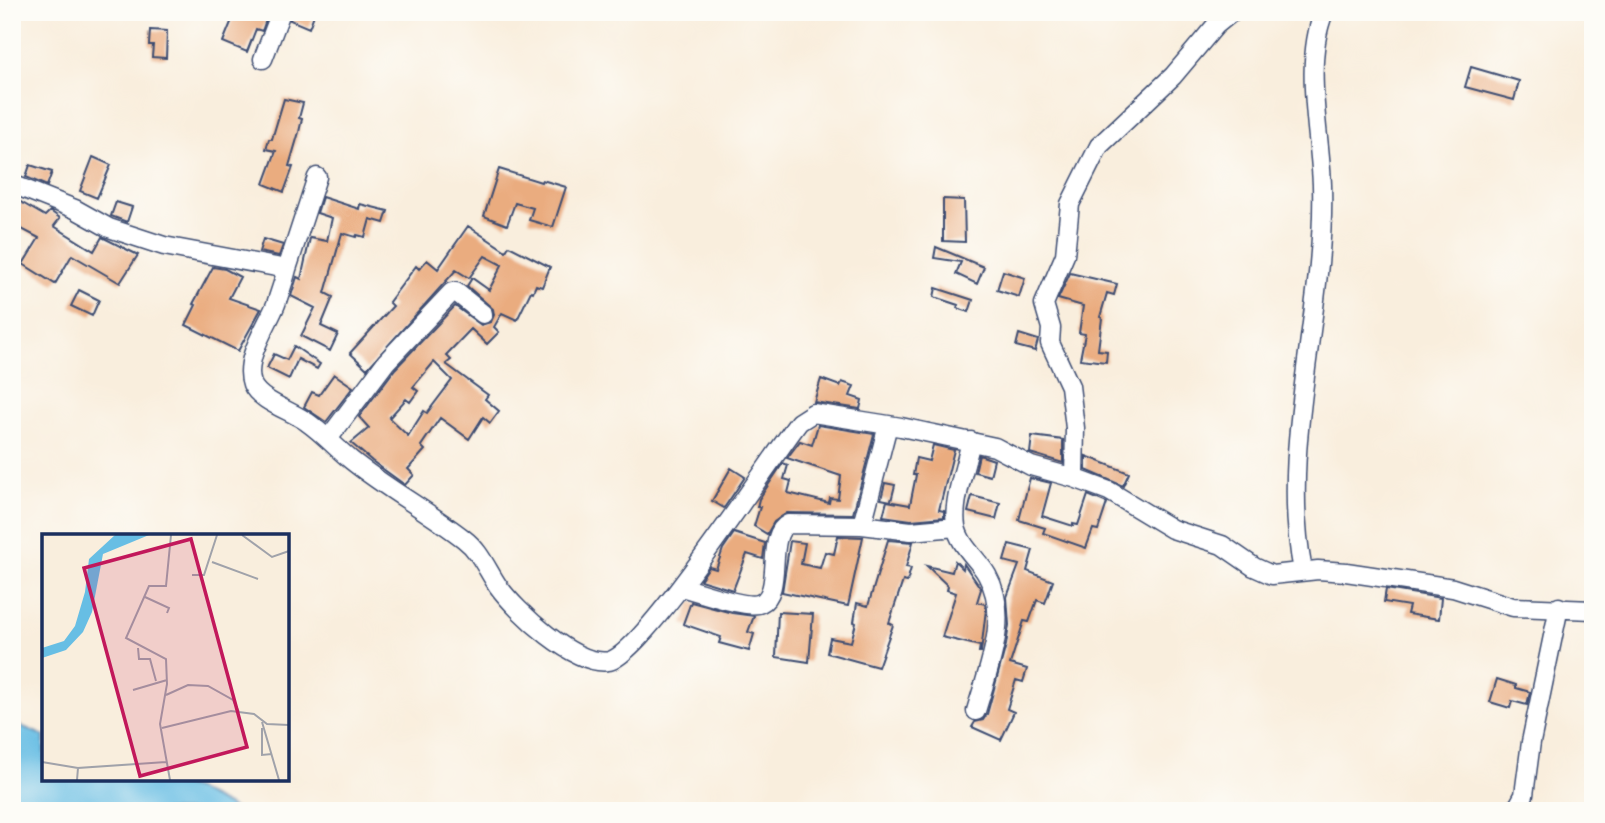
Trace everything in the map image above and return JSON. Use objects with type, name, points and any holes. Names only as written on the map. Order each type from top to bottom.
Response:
[{"type":"street","points":[[263,59],[281,12]]},
{"type":"street","points":[[1074,478],[1075,428],[1070,386],[1050,344],[1051,328],[1044,312],[1044,304],[1065,255],[1070,204],[1098,146],[1173,76],[1216,25],[1231,12]]},
{"type":"street","points":[[1303,570],[1298,525],[1298,454],[1321,237],[1322,186],[1314,44],[1324,12]]},
{"type":"street","points":[[317,177],[276,304],[253,356],[250,372],[252,384],[266,400],[293,413],[350,459],[470,544],[511,602],[555,640],[586,657],[605,661],[622,654],[681,587],[799,422],[807,416],[822,413],[971,441],[1004,450],[1031,466],[1109,491],[1172,529],[1222,545],[1272,575],[1303,570],[1346,572],[1439,585],[1513,607],[1593,610]]},
{"type":"street","points":[[12,184],[75,209],[109,228],[164,246],[287,269]]},
{"type":"street","points":[[328,439],[386,362],[452,292],[456,292],[483,314]]},
{"type":"street","points":[[862,525],[888,425]]},
{"type":"street","points":[[971,441],[955,514],[956,527],[959,537],[986,574],[996,602],[997,622],[991,660],[976,711]]},
{"type":"street","points":[[681,587],[743,603],[759,604],[768,598],[771,590],[778,536],[783,526],[809,523],[862,525],[911,531],[956,527]]},
{"type":"street","points":[[1511,811],[1518,806],[1524,795],[1531,742],[1559,607]]},
{"type":"water","points":[[12,722],[42,735],[42,781],[167,781],[197,790],[239,811],[19,810],[12,808]]},
{"type":"building","points":[[214,12],[253,12],[267,17],[262,31],[256,29],[247,52],[223,42],[232,20]]},
{"type":"building","points":[[292,12],[315,12],[309,28],[290,20]]},
{"type":"building","points":[[150,30],[167,31],[166,58],[152,57],[153,45],[149,45]]},
{"type":"building","points":[[1471,67],[1519,81],[1514,100],[1465,87]]},
{"type":"building","points":[[284,99],[303,103],[299,118],[302,119],[289,166],[293,167],[284,192],[264,184],[276,151],[266,149],[269,139],[272,139]]},
{"type":"building","points":[[93,157],[111,165],[97,198],[80,191]]},
{"type":"building","points":[[30,165],[52,172],[47,186],[26,177]]},
{"type":"building","points":[[499,169],[566,187],[553,227],[529,220],[533,208],[515,203],[507,225],[484,216]]},
{"type":"building","points":[[12,197],[45,216],[50,211],[60,218],[54,226],[94,251],[102,237],[138,255],[120,283],[72,255],[55,284],[23,264],[39,238],[20,228],[12,244]]},
{"type":"building","points":[[322,197],[359,209],[360,204],[388,211],[384,223],[370,219],[365,237],[342,233],[325,293],[333,297],[321,326],[338,334],[330,351],[301,336],[315,308],[291,296],[297,277],[301,279],[310,238],[327,241],[332,218],[317,213]]},
{"type":"building","points":[[943,199],[964,200],[965,242],[943,241]]},
{"type":"building","points":[[116,202],[132,207],[127,222],[111,216]]},
{"type":"building","points":[[468,226],[506,251],[509,246],[550,267],[542,287],[536,285],[533,292],[531,291],[517,320],[502,313],[494,327],[499,332],[487,344],[471,329],[446,355],[451,360],[446,364],[488,395],[485,399],[499,411],[490,423],[483,417],[469,439],[440,418],[421,446],[425,450],[408,469],[414,475],[405,485],[351,443],[369,428],[359,417],[395,369],[455,306],[481,325],[491,322],[493,309],[467,286],[472,278],[489,290],[502,265],[485,256],[469,278],[456,270],[367,369],[350,353],[393,306],[389,302],[416,266],[419,269],[427,260],[438,269]],"holes":[[[434,362],[452,380],[427,413],[424,411],[408,436],[389,418],[406,399],[410,402],[418,391],[413,387]]]},
{"type":"building","points":[[263,239],[283,245],[279,256],[259,252]]},
{"type":"building","points":[[936,247],[984,267],[977,284],[956,274],[961,262],[934,258]]},
{"type":"building","points":[[213,267],[225,269],[240,277],[229,298],[261,309],[238,351],[186,325],[196,305],[193,304]]},
{"type":"building","points":[[1003,271],[1025,278],[1019,297],[997,290]]},
{"type":"building","points":[[1070,273],[1117,284],[1114,295],[1107,293],[1100,317],[1098,350],[1107,351],[1106,362],[1080,359],[1085,334],[1079,333],[1083,306],[1058,299]]},
{"type":"building","points":[[936,288],[973,300],[969,312],[957,308],[958,305],[934,297]]},
{"type":"building","points":[[79,290],[99,300],[92,316],[71,306]]},
{"type":"building","points":[[1019,334],[1038,340],[1035,351],[1016,346]]},
{"type":"building","points":[[294,346],[320,364],[317,369],[298,359],[289,379],[267,368],[274,354],[287,360]]},
{"type":"building","points":[[334,374],[353,387],[326,422],[304,407],[312,392],[319,395]]},
{"type":"building","points":[[821,379],[840,386],[842,382],[854,386],[850,396],[862,400],[860,409],[814,402]]},
{"type":"building","points":[[818,425],[874,434],[853,514],[787,513],[774,522],[767,534],[754,526],[760,507],[757,507],[759,499],[783,463],[788,465],[784,479],[791,481],[788,493],[829,503],[830,498],[838,499],[841,476],[787,458],[800,441],[812,445]]},
{"type":"building","points":[[1032,436],[1063,440],[1063,463],[1030,453]]},
{"type":"building","points":[[933,445],[954,450],[939,510],[944,511],[944,517],[911,520],[883,516],[887,501],[910,505],[916,475],[913,475],[916,458],[929,461]]},
{"type":"building","points":[[979,455],[994,460],[990,476],[975,472]]},
{"type":"building","points":[[1086,456],[1129,473],[1123,486],[1086,470]]},
{"type":"building","points":[[731,468],[745,477],[724,508],[712,501]]},
{"type":"building","points":[[1030,478],[1051,483],[1042,516],[1073,526],[1078,525],[1088,495],[1107,503],[1098,530],[1093,529],[1086,548],[1043,533],[1045,528],[1019,520]]},
{"type":"building","points":[[885,483],[895,485],[891,501],[881,499]]},
{"type":"building","points":[[972,496],[1000,503],[996,519],[968,512]]},
{"type":"building","points":[[734,533],[765,543],[763,559],[747,554],[733,590],[700,580],[709,567],[716,569],[723,549]]},
{"type":"building","points":[[838,536],[863,537],[848,606],[782,592],[790,541],[805,543],[801,564],[820,568],[825,552],[834,554]]},
{"type":"building","points":[[888,540],[913,542],[906,567],[911,568],[907,582],[903,581],[889,623],[893,625],[878,667],[827,653],[830,638],[851,642],[857,603],[868,606]]},
{"type":"building","points":[[1009,544],[1033,550],[1027,571],[1053,581],[1045,603],[1037,600],[1029,622],[1024,621],[1010,664],[1027,669],[1023,682],[1016,680],[1007,709],[1014,712],[1001,740],[972,727],[987,714],[1006,645],[1009,625],[1007,597],[1019,565],[1004,561]]},
{"type":"building","points":[[955,561],[963,569],[964,564],[981,589],[977,602],[985,604],[986,609],[981,652],[980,646],[942,637],[956,593],[947,590],[948,586],[927,566],[952,572]]},
{"type":"building","points":[[1386,589],[1441,598],[1439,619],[1407,614],[1409,606],[1384,602]]},
{"type":"building","points":[[691,602],[754,616],[748,632],[754,634],[749,651],[719,643],[721,637],[683,624]]},
{"type":"building","points":[[778,612],[813,614],[809,662],[776,657]]},
{"type":"building","points":[[1497,679],[1530,692],[1527,705],[1512,701],[1510,708],[1490,702]]}]
